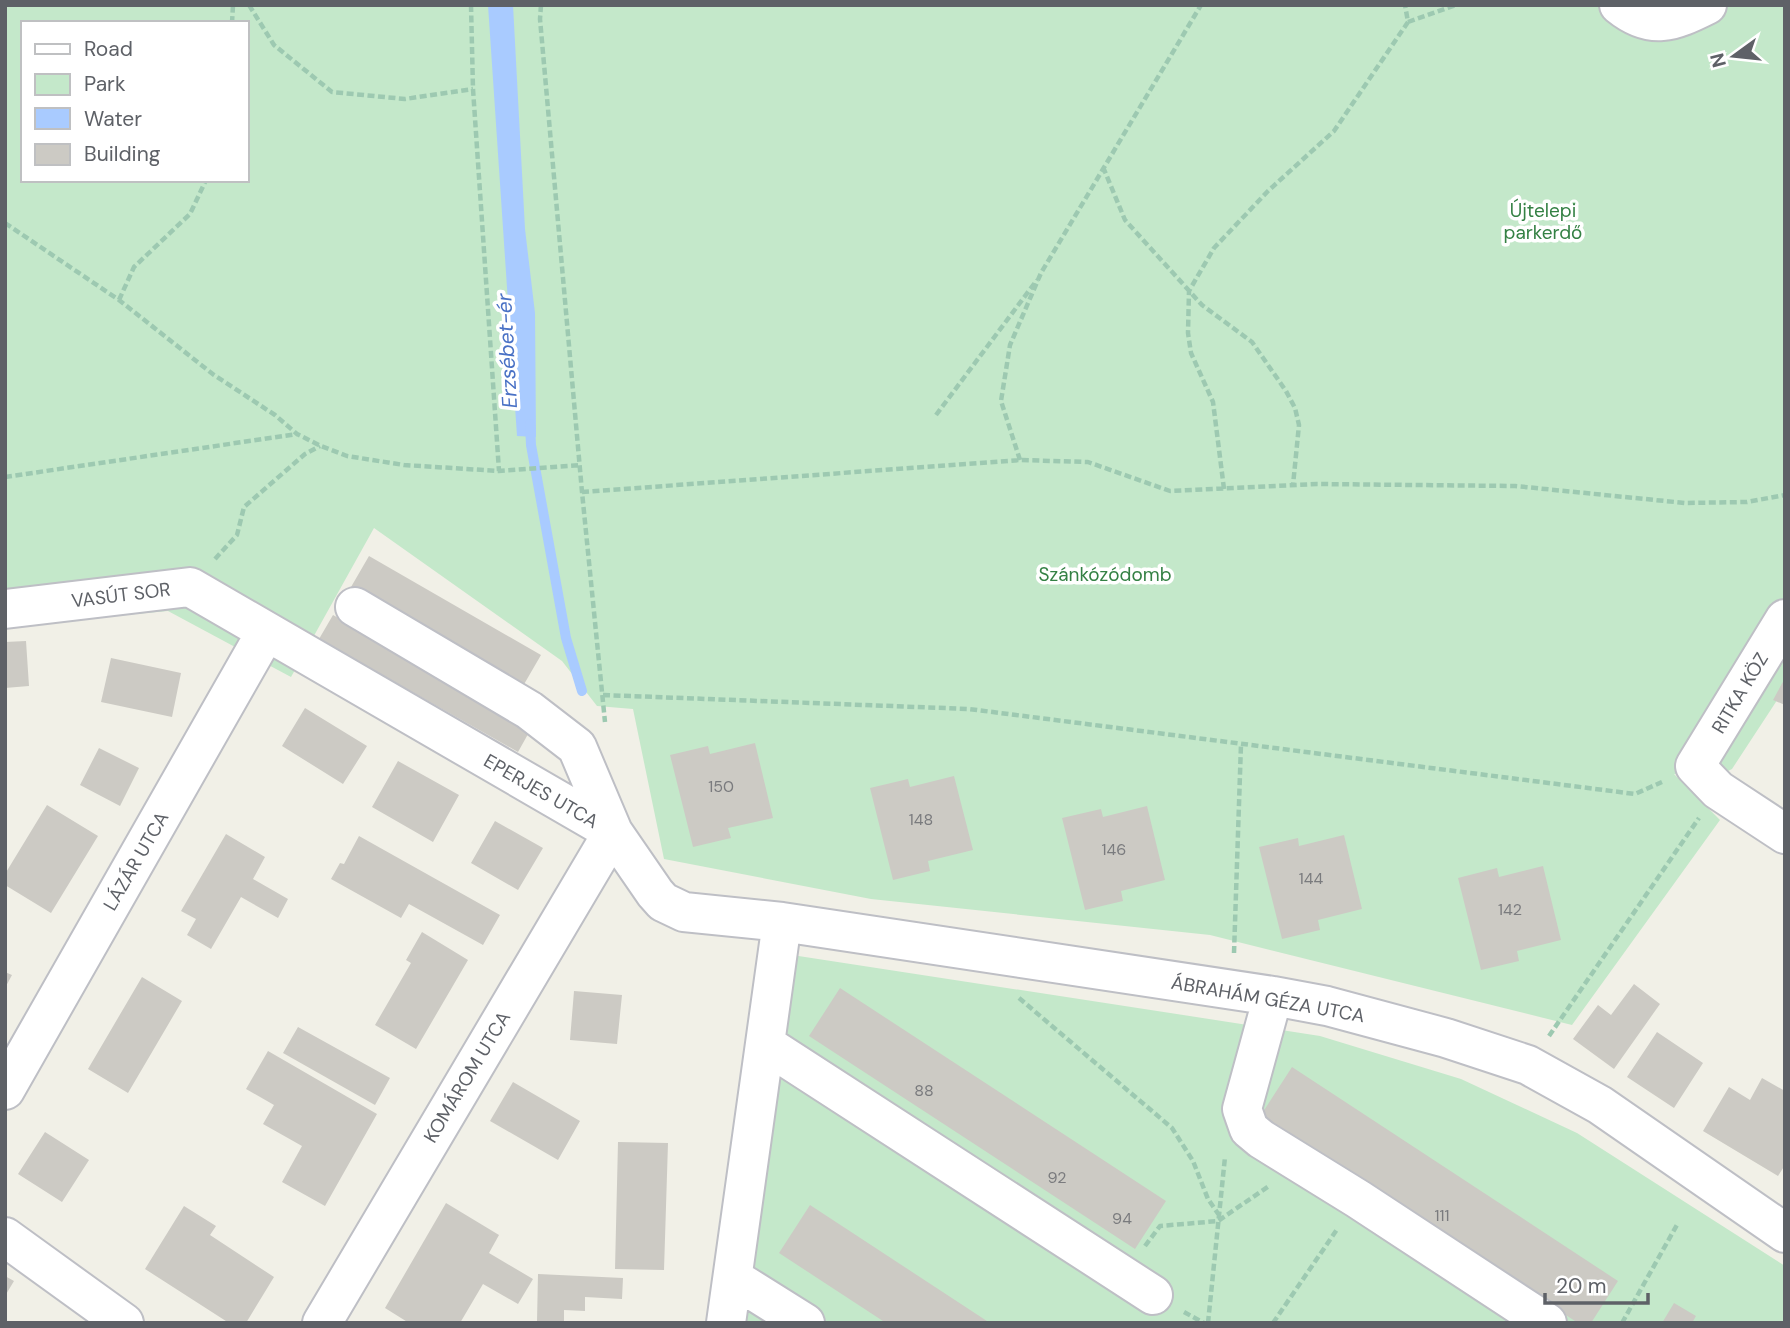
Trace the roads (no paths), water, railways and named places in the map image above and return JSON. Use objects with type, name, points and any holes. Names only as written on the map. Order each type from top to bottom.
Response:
[{"type":"street","points":[[1619,5],[1636,18],[1660,22],[1673,20],[1707,5]]},
{"type":"street","name":"VASÚT SOR","points":[[5,609],[190,587],[266,632]]},
{"type":"street","points":[[355,607],[529,710],[577,747],[613,832]]},
{"type":"street","name":"RITKA KÖZ","points":[[1785,619],[1706,778],[1785,834]]},
{"type":"street","name":"EPERJES UTCA","points":[[266,632],[613,832],[655,893],[671,907],[684,912],[782,922]]},
{"type":"street","name":"LÁZÁR UTCA","points":[[5,1090],[266,632]]},
{"type":"street","name":"KOMÁROM UTCA","points":[[322,1323],[613,832]]},
{"type":"street","points":[[726,1323],[782,922]]},
{"type":"street","name":"ÁBRAHÁM GÉZA UTCA","points":[[782,922],[1273,996],[1340,1009],[1446,1038],[1528,1065],[1600,1105],[1785,1233]]},
{"type":"street","points":[[1273,996],[1242,1109],[1249,1129],[1547,1323]]},
{"type":"street","points":[[765,1044],[1138,1285]]},
{"type":"street","points":[[5,1237],[124,1323]]},
{"type":"street","points":[[733,1278],[805,1323]]},
{"type":"water","points":[[488,5],[513,5],[525,229],[535,313],[536,437],[517,436]]},
{"type":"waterway","name":"Erzsébet-ér","points":[[530,424],[531,445],[566,638],[582,691]]},
{"type":"park label","name":"Újtelepi parkerdő","points":[[1543,221]]},
{"type":"park label","name":"Szánkózódomb","points":[[1105,574]]}]
